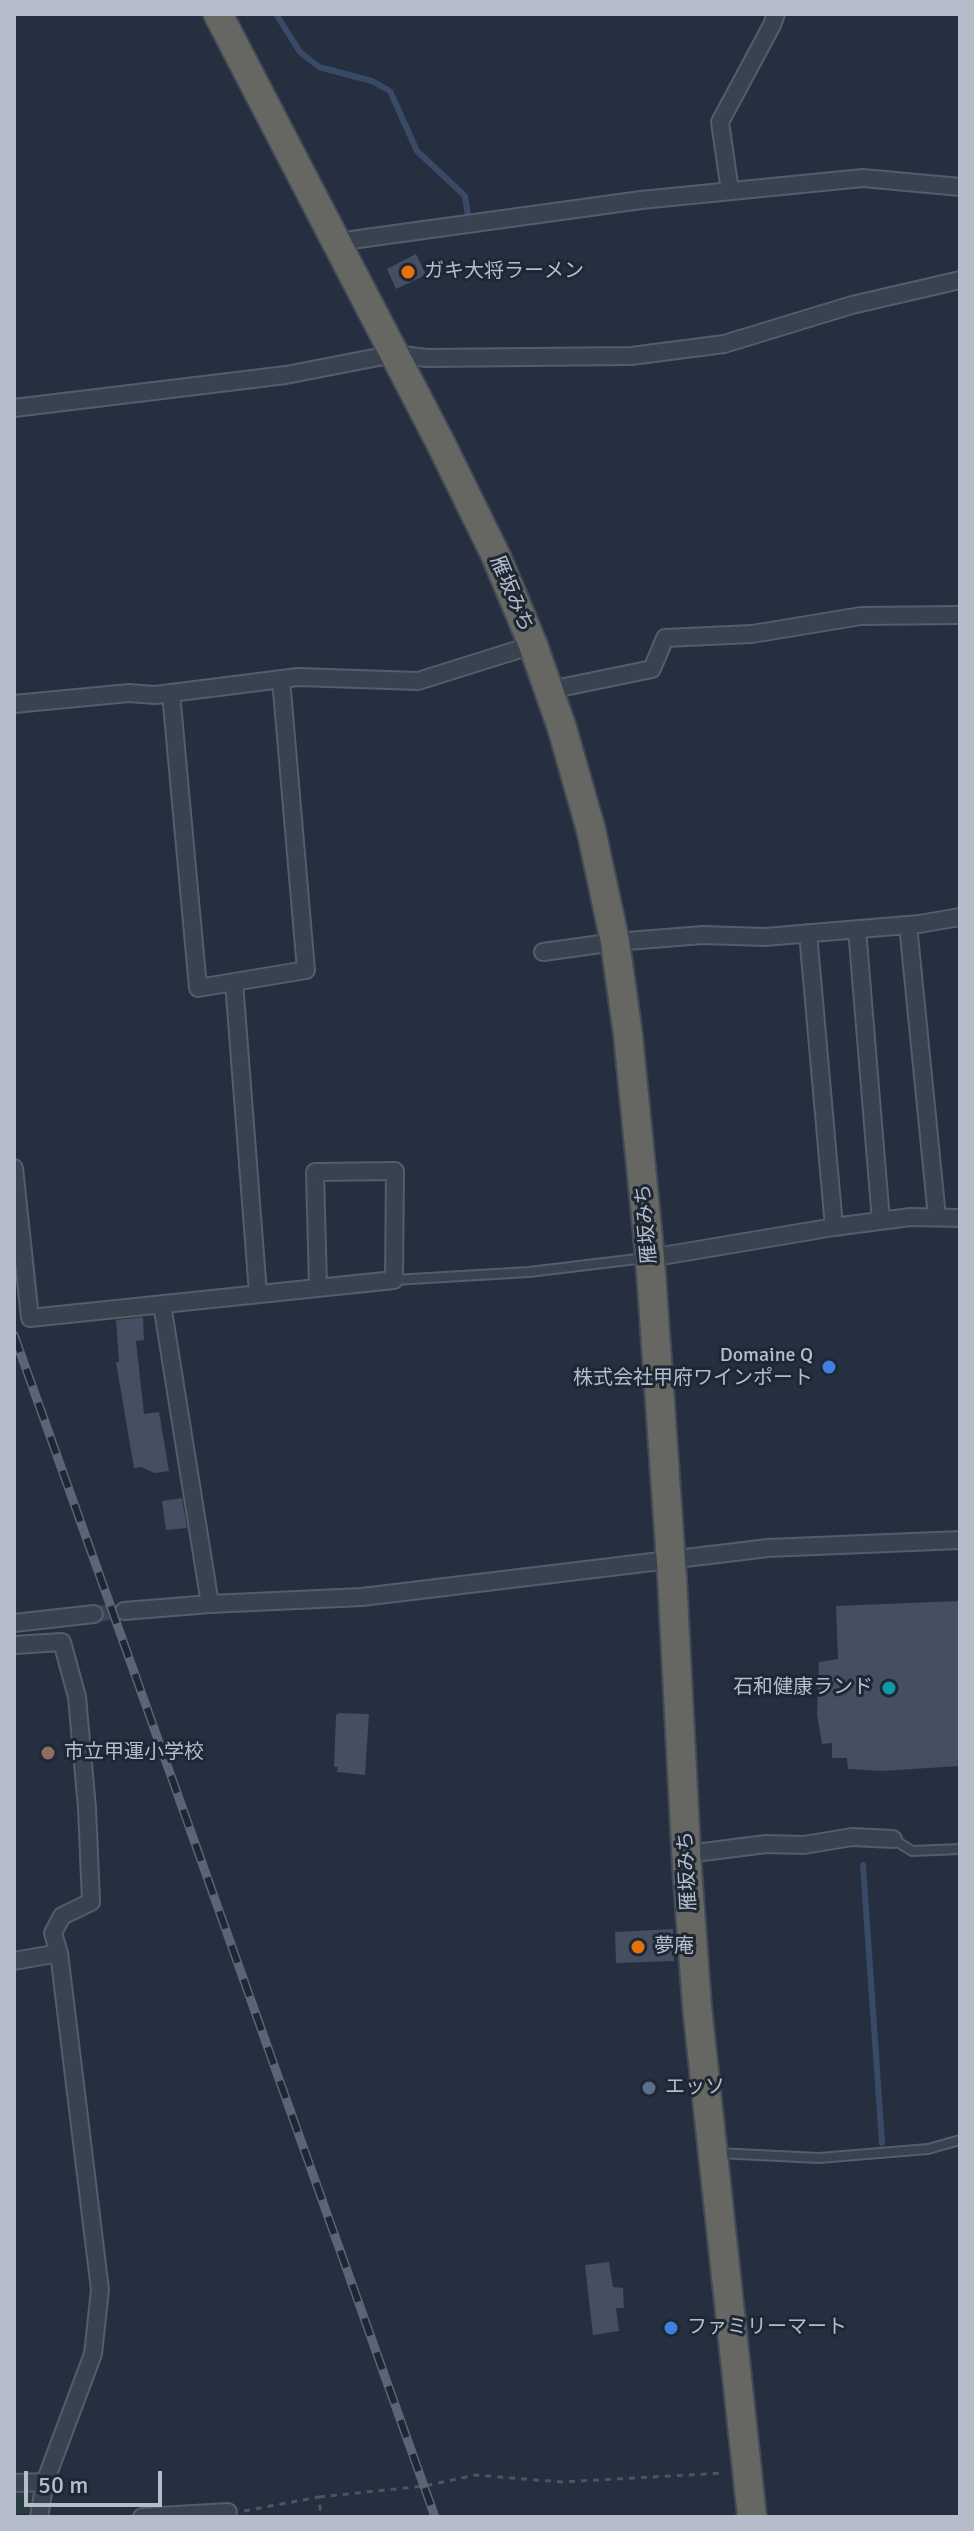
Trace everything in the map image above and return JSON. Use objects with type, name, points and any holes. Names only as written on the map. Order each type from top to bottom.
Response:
[{"type":"highway","name":"雁坂みち","points":[[218,14],[496,556],[550,690],[591,830],[615,942],[628,1035],[650,1258],[697,2006],[752,2517]]},
{"type":"street","points":[[730,191],[720,122],[776,14]]},
{"type":"street","points":[[337,242],[730,191],[863,178],[960,187]]},
{"type":"street","points":[[14,408],[286,375],[394,354],[427,358],[631,356],[724,344],[852,305],[960,280]]},
{"type":"street","points":[[550,690],[652,669],[665,638],[752,634],[861,616],[960,615]]},
{"type":"street","points":[[14,704],[129,693],[171,693],[281,679],[418,681],[533,645]]},
{"type":"street","points":[[171,693],[198,988],[306,970],[281,679]]},
{"type":"street","points":[[543,952],[615,942],[703,935],[765,937],[908,925],[960,917]]},
{"type":"street","points":[[908,925],[937,1217]]},
{"type":"street","points":[[857,929],[881,1221]]},
{"type":"street","points":[[808,933],[834,1227]]},
{"type":"street","points":[[234,982],[258,1293]]},
{"type":"street","points":[[14,1168],[30,1318],[394,1280],[395,1171],[315,1172],[318,1287]]},
{"type":"street","points":[[650,1258],[910,1217],[960,1218]]},
{"type":"street","points":[[162,1304],[210,1604]]},
{"type":"street","points":[[124,1611],[362,1597],[768,1548],[960,1540]]},
{"type":"street","points":[[14,1623],[94,1614]]},
{"type":"street","points":[[14,1645],[62,1642],[77,1697],[87,1808],[91,1902],[62,1916],[53,1933],[59,1953],[100,2290],[93,2354],[45,2482],[39,2517]]},
{"type":"street","points":[[687,1854],[766,1844],[804,1845],[852,1837],[893,1839]]},
{"type":"street","points":[[14,1961],[59,1953]]},
{"type":"street","points":[[14,2483],[45,2482]]},
{"type":"street","points":[[142,2517],[228,2512]]},
{"type":"lane","points":[[394,1280],[529,1272],[650,1258]]},
{"type":"lane","points":[[893,1839],[912,1851],[960,1849]]},
{"type":"lane","points":[[712,2152],[819,2158],[928,2149],[960,2140]]},
{"type":"path","points":[[228,2512],[256,2510],[319,2497],[424,2486],[476,2475],[562,2482],[747,2472]]},
{"type":"path","points":[[319,2497],[321,2517]]},
{"type":"green space","points":[[45,2482],[36,2513],[14,2514],[14,2483]]},
{"type":"building","points":[[416,254],[426,275],[396,289],[387,269]]},
{"type":"building","points":[[143,1317],[144,1340],[136,1341],[144,1414],[159,1412],[169,1471],[154,1473],[141,1467],[134,1468],[116,1362],[119,1362],[116,1320]]},
{"type":"building","points":[[182,1498],[187,1528],[166,1530],[162,1501]]},
{"type":"building","name":"石和健康ランド","points":[[960,1601],[960,1766],[881,1771],[848,1769],[847,1758],[832,1758],[832,1743],[822,1744],[817,1715],[819,1662],[838,1659],[836,1606]]},
{"type":"building","points":[[369,1714],[365,1775],[337,1772],[338,1767],[334,1767],[336,1715]]},
{"type":"building","points":[[673,1929],[674,1961],[616,1963],[615,1932]]},
{"type":"building","points":[[609,2262],[613,2287],[623,2288],[624,2308],[616,2308],[619,2331],[593,2335],[585,2265]]},
{"type":"waterway","points":[[276,14],[300,52],[319,67],[372,81],[390,91],[417,151],[465,196],[469,223]]},
{"type":"waterway","points":[[863,1865],[882,2143]]},
{"type":"tunnel","points":[[94,1614],[124,1611]]},
{"type":"railway","points":[[14,1335],[435,2517]]},
{"type":"place","name":"ガキ大将ラーメン","points":[[408,272]]},
{"type":"place","name":"Domaine Q 株式会社甲府ワインポート","points":[[829,1367]]},
{"type":"place","name":"石和健康ランド","points":[[889,1688]]},
{"type":"place","name":"市立甲運小学校","points":[[48,1753]]},
{"type":"place","name":"夢庵","points":[[638,1947]]},
{"type":"place","name":"エッソ","points":[[649,2088]]},
{"type":"place","name":"ファミリーマート","points":[[671,2328]]}]
